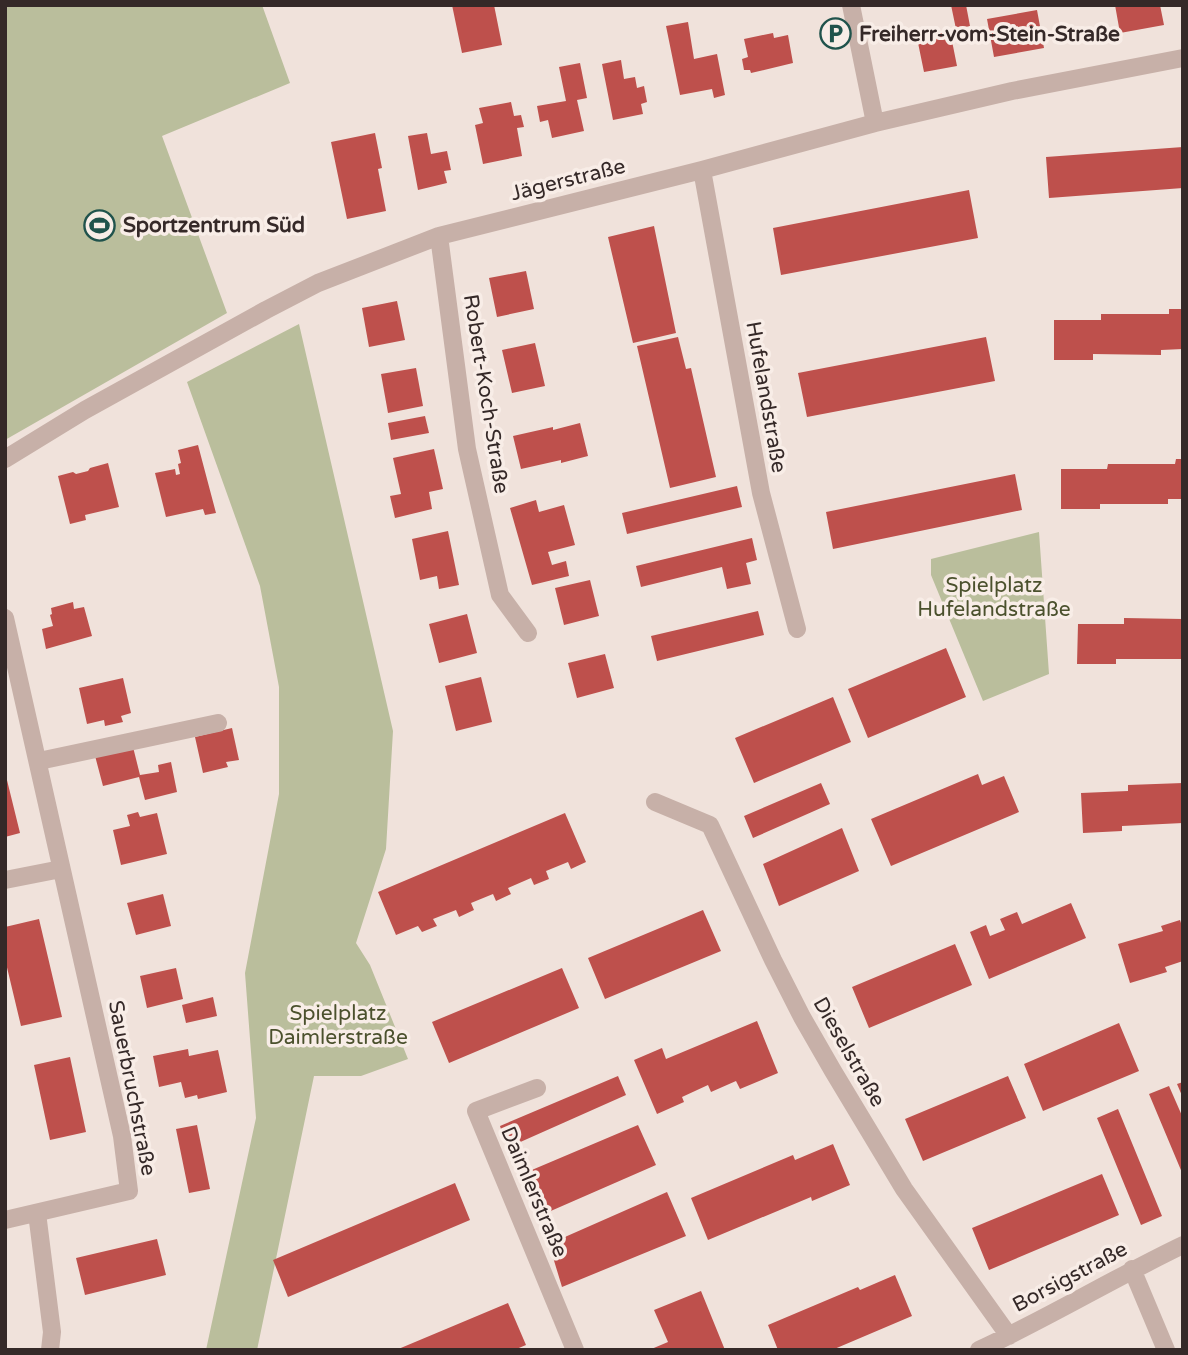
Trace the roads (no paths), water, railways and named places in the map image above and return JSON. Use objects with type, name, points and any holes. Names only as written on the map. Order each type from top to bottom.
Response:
[{"type":"street","points":[[851,5],[875,123]]},
{"type":"street","name":"Jägerstraße","points":[[5,459],[85,410],[266,310],[318,284],[439,236],[875,123],[1183,58]]},
{"type":"street","name":"Hufelandstraße","points":[[702,170],[761,493],[797,629]]},
{"type":"street","name":"Robert-Koch-Straße","points":[[439,236],[467,449],[500,595],[528,633]]},
{"type":"street","name":"Sauerbruchstraße","points":[[5,618],[122,1136],[129,1191],[5,1220]]},
{"type":"street","points":[[39,761],[218,723]]},
{"type":"street","name":"Dieselstraße","points":[[655,802],[710,825],[769,953],[832,1070],[904,1189],[1009,1336]]},
{"type":"street","points":[[5,880],[61,869]]},
{"type":"street","name":"Daimlerstraße","points":[[537,1088],[476,1111],[575,1350]]},
{"type":"street","points":[[37,1213],[52,1332],[50,1350]]},
{"type":"street","name":"Borsigstraße","points":[[979,1350],[1183,1245]]},
{"type":"street","points":[[1132,1269],[1166,1350]]},
{"type":"place","name":"Freiherr-vom-Stein-Straße","points":[[836,34]]},
{"type":"place","name":"Sportzentrum Süd","points":[[100,225]]},
{"type":"park label","name":"Spielplatz Hufelandstraße","points":[[994,597]]},
{"type":"park label","name":"Spielplatz Daimlerstraße","points":[[338,1025]]}]
